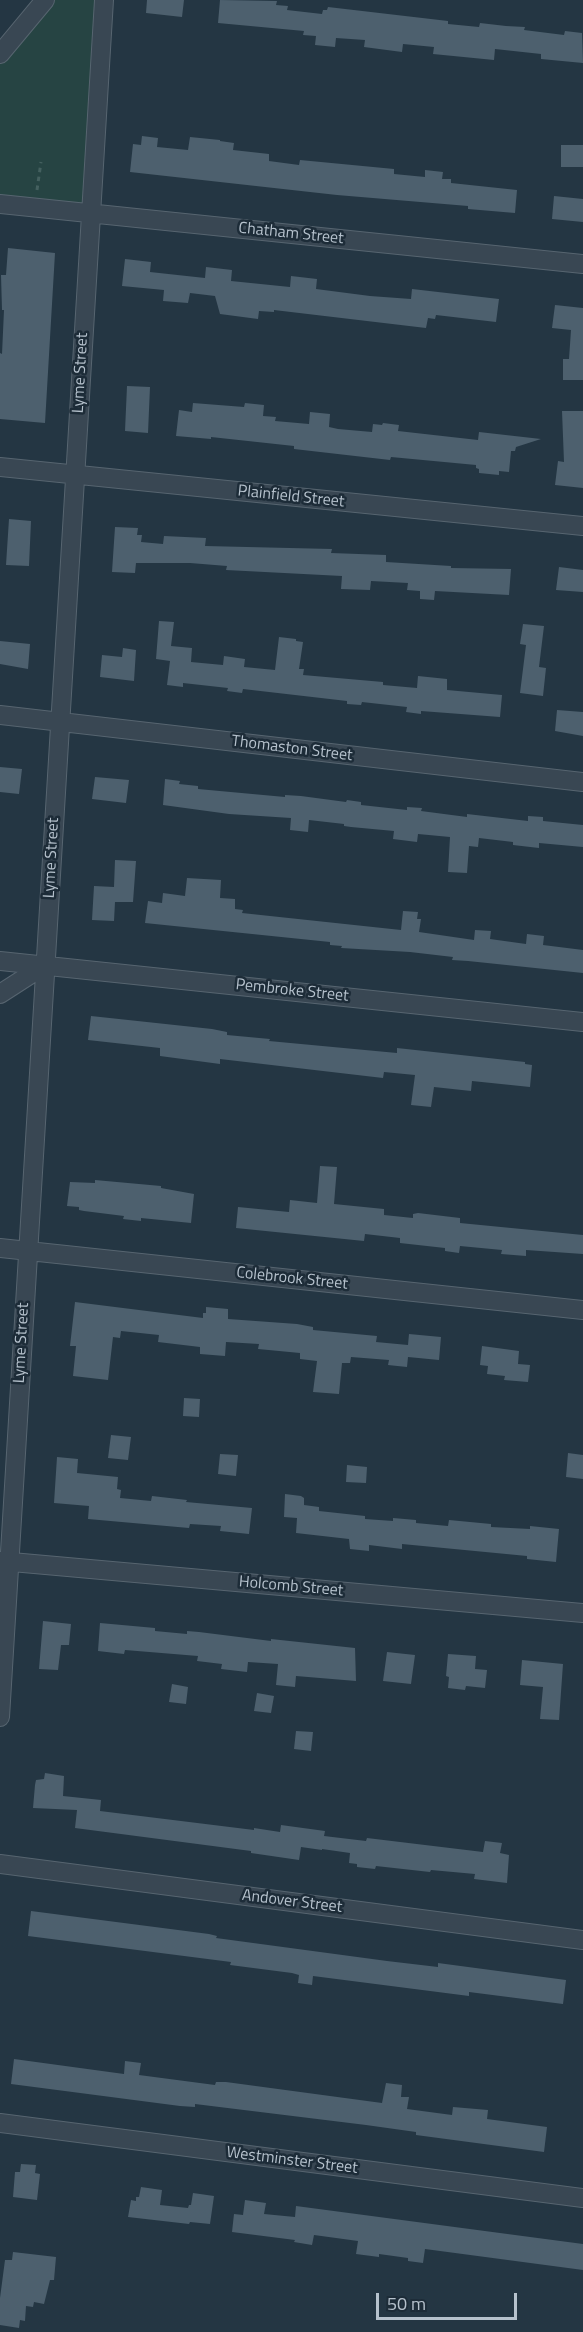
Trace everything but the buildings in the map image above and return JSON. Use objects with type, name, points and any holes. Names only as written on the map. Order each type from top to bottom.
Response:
[{"type":"street","points":[[0,54],[45,0]]},
{"type":"street","name":"Lyme Street","points":[[0,1717],[4,1561],[27,1251],[104,0]]},
{"type":"street","name":"Chatham Street","points":[[0,204],[583,264]]},
{"type":"street","name":"Plainfield Street","points":[[0,467],[583,526]]},
{"type":"street","name":"Thomaston Street","points":[[0,715],[583,782]]},
{"type":"street","name":"Pembroke Street","points":[[0,961],[583,1022]]},
{"type":"street","points":[[0,994],[45,965]]},
{"type":"street","name":"Colebrook Street","points":[[0,1248],[583,1310]]},
{"type":"street","name":"Holcomb Street","points":[[4,1561],[583,1613]]},
{"type":"street","name":"Andover Street","points":[[0,1864],[583,1940]]},
{"type":"street","name":"Westminster Street","points":[[0,2123],[583,2198]]},
{"type":"path","points":[[37,190],[41,162]]},
{"type":"green space","points":[[45,0],[104,0],[90,214],[0,204],[0,54]]}]
